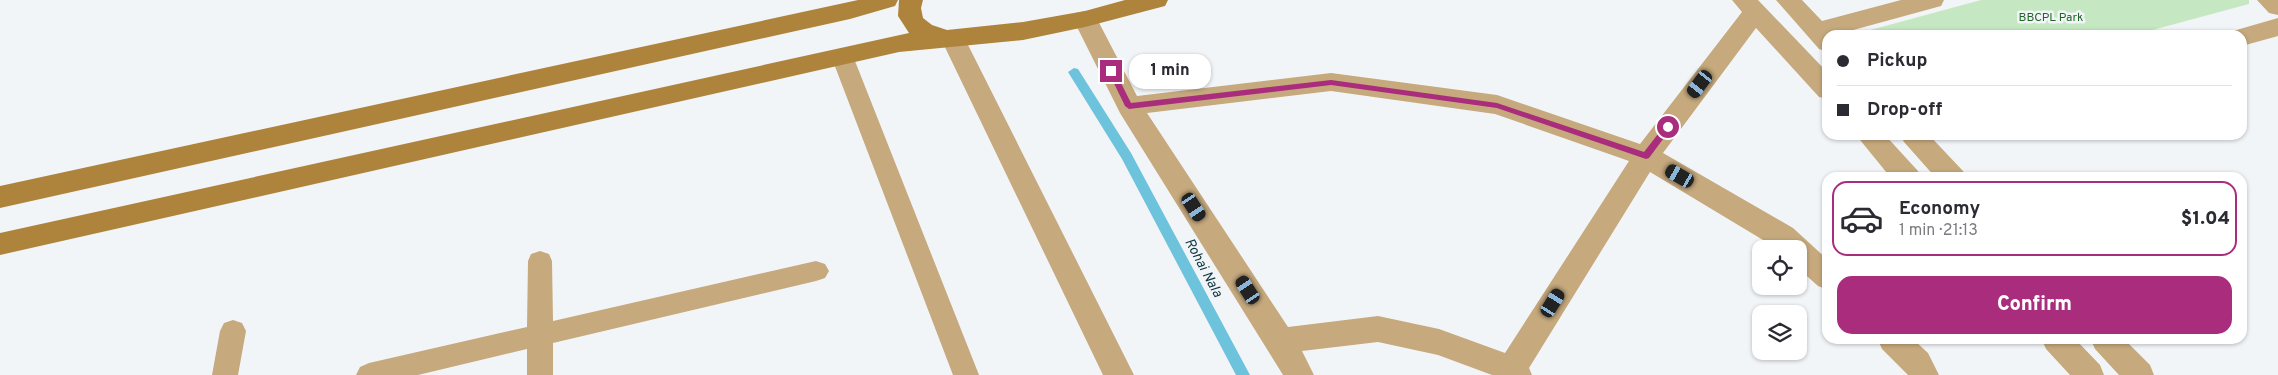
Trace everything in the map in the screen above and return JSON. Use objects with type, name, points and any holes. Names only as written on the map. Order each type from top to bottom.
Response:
[{"type":"street","points":[[0,197],[850,10],[886,0]]},
{"type":"street","points":[[911,0],[908,8],[910,20],[920,30],[935,37],[953,39]]},
{"type":"street","points":[[0,244],[899,43],[1023,31],[1093,9],[1156,0]]},
{"type":"street","points":[[1788,0],[1822,37]]},
{"type":"street","points":[[1843,30],[1932,0]]},
{"type":"street","points":[[2269,0],[2278,7]]},
{"type":"street","points":[[1280,341],[1378,329],[1439,342],[1514,372],[1646,156],[1750,6],[1822,84]]},
{"type":"street","points":[[1093,9],[1129,106],[1280,341],[1298,375]]},
{"type":"street","points":[[2247,36],[2278,27]]},
{"type":"street","points":[[953,39],[1119,375]]},
{"type":"street","points":[[1129,106],[1331,82],[1497,105],[1646,156],[1787,240]]},
{"type":"street","points":[[1880,140],[1904,172]]},
{"type":"street","points":[[1917,140],[1947,172]]},
{"type":"street","points":[[1807,258],[1822,272]]},
{"type":"street","points":[[1897,344],[1917,362],[1924,375]]},
{"type":"street","points":[[2061,344],[2089,375]]},
{"type":"street","points":[[2110,344],[2139,375]]},
{"type":"lane","points":[[842,56],[966,375]]},
{"type":"lane","points":[[540,261],[540,375]]},
{"type":"lane","points":[[369,375],[816,271]]},
{"type":"lane","points":[[225,375],[233,331]]},
{"type":"green space","name":"BBCPL Park","points":[[1981,0],[2249,0],[2249,4],[2153,30],[1870,30]]},
{"type":"waterway","name":"Rohai Nala","points":[[1074,72],[1127,156],[1243,375]]},
{"type":"route","points":[[1111,71],[1129,106],[1331,82],[1497,105],[1646,156],[1668,127]]}]
